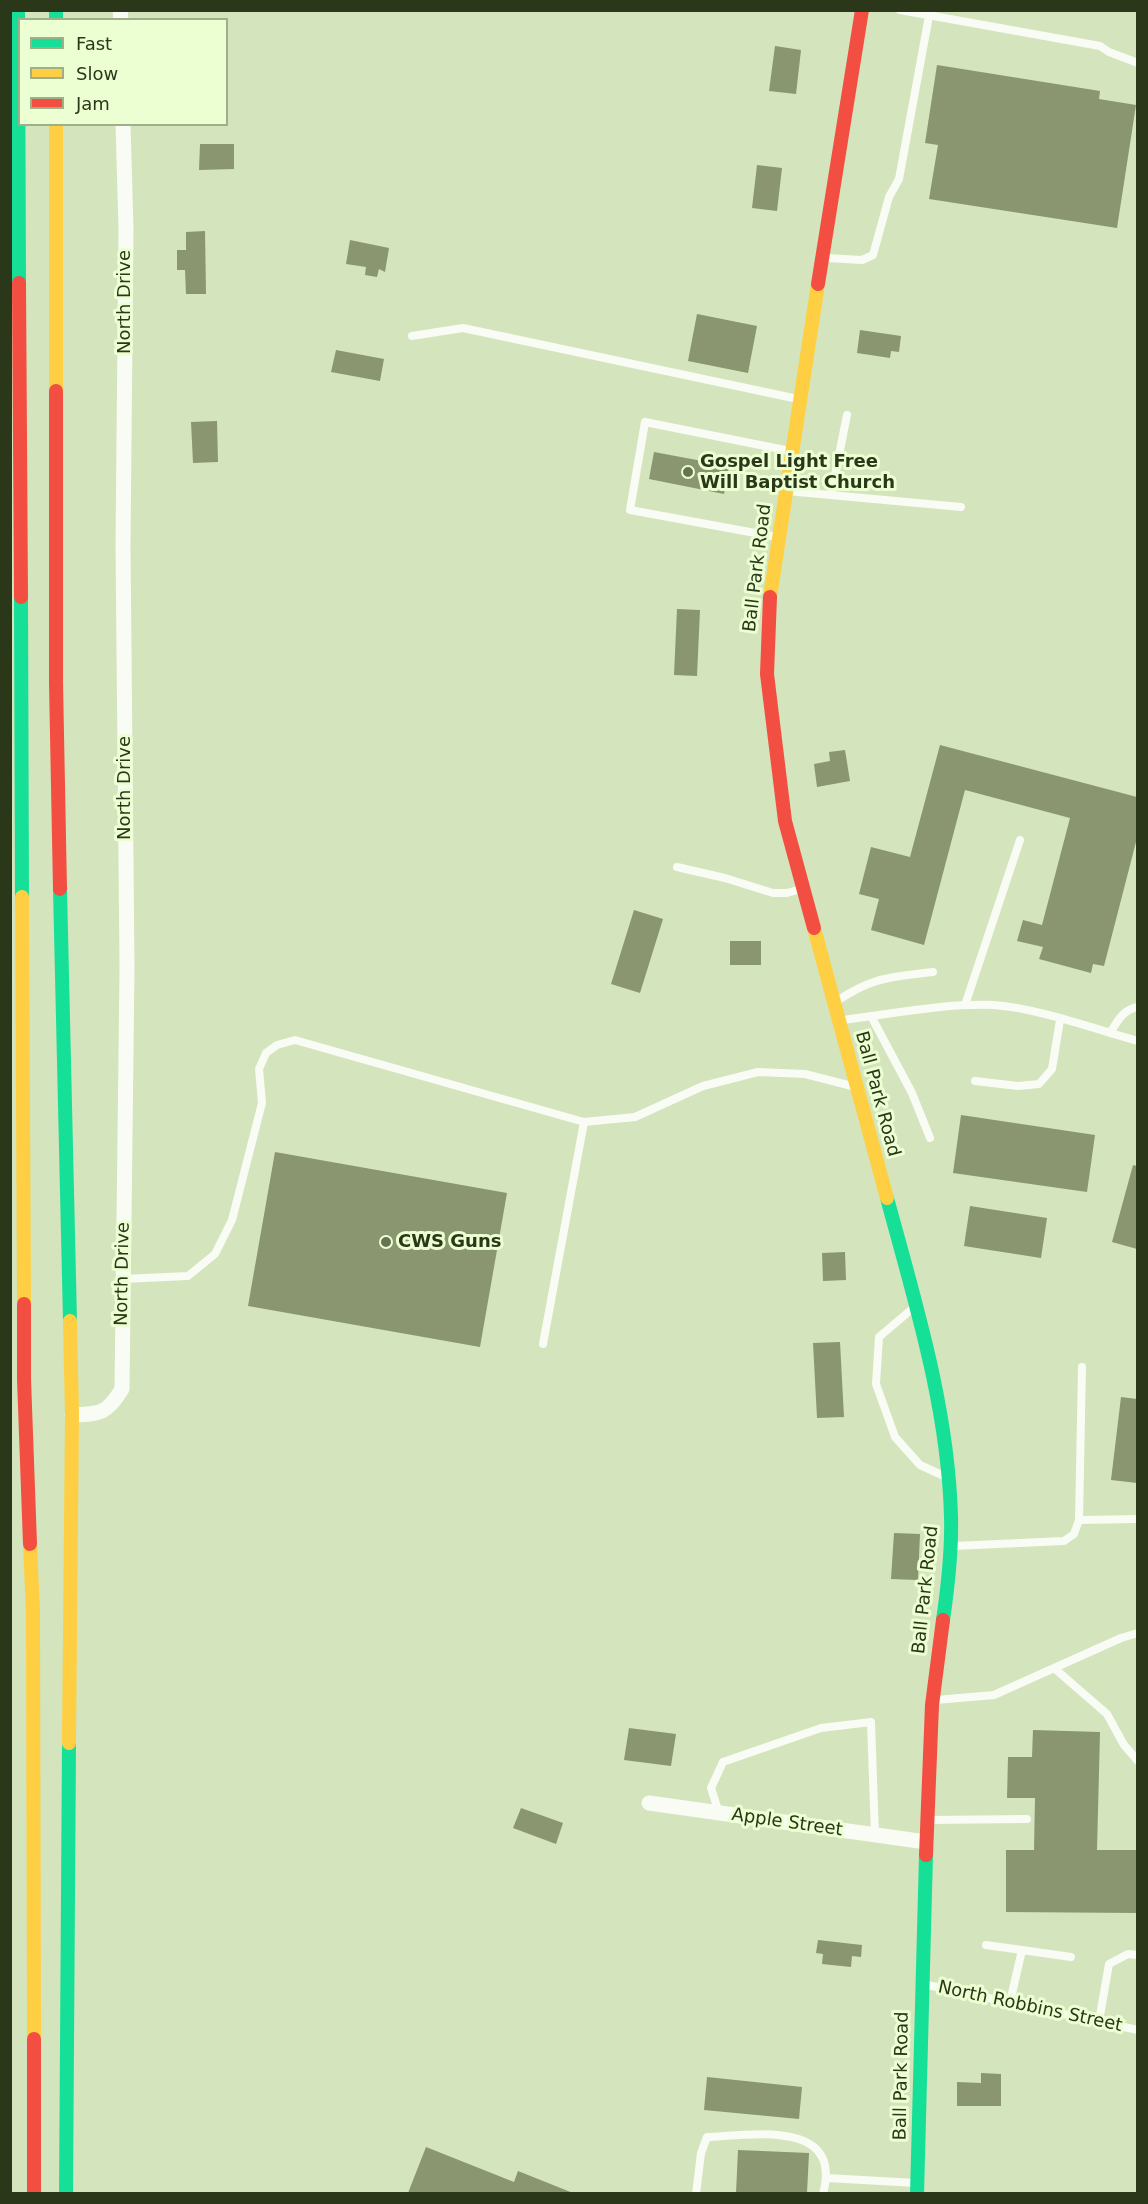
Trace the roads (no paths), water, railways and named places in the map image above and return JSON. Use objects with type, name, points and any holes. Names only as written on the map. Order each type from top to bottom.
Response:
[{"type":"main road","points":[[18,10],[17,1379],[33,1613],[34,2193]]},
{"type":"main road","name":"Ball Park Road","points":[[862,10],[768,608],[767,674],[774,750],[785,821],[916,1306],[932,1372],[948,1478],[951,1516],[948,1577],[932,1701],[917,2188]]},
{"type":"main road","points":[[56,126],[56,695],[72,1415],[66,2193]]},
{"type":"street","name":"North Drive","points":[[72,1415],[100,1414],[112,1405],[122,1389],[127,967],[123,545],[126,229],[123,126]]},
{"type":"street","name":"Apple Street","points":[[649,1803],[926,1842]]},
{"type":"lane","points":[[900,10],[1100,46],[1137,63]]},
{"type":"lane","points":[[822,258],[862,260],[873,255],[889,197],[899,179],[929,16]]},
{"type":"lane","points":[[412,336],[462,327],[800,399]]},
{"type":"lane","points":[[831,495],[847,415]]},
{"type":"lane","points":[[779,537],[630,510],[645,422],[792,451]]},
{"type":"lane","points":[[786,491],[961,507]]},
{"type":"lane","points":[[965,1005],[1020,840]]},
{"type":"lane","points":[[677,867],[725,878],[772,893],[787,893],[803,889]]},
{"type":"lane","points":[[833,1004],[859,987],[884,977],[933,972]]},
{"type":"lane","points":[[838,1021],[965,1005],[996,1005],[1137,1041]]},
{"type":"lane","points":[[1110,1033],[1120,1017],[1137,1007]]},
{"type":"lane","points":[[872,1016],[912,1093],[930,1138]]},
{"type":"lane","points":[[975,1082],[1018,1086],[1040,1084],[1052,1068],[1060,1020]]},
{"type":"lane","points":[[123,1279],[188,1276],[214,1254],[232,1220],[262,1103],[259,1069],[266,1053],[277,1045],[295,1040],[584,1122],[635,1117],[703,1086],[758,1072],[805,1074],[856,1087]]},
{"type":"lane","points":[[543,1344],[584,1122]]},
{"type":"lane","points":[[916,1306],[879,1337],[876,1384],[895,1437],[920,1465],[948,1478]]},
{"type":"lane","points":[[950,1546],[1064,1541],[1074,1534],[1079,1520],[1082,1367]]},
{"type":"lane","points":[[1079,1520],[1137,1519]]},
{"type":"lane","points":[[932,1701],[994,1695],[1137,1633]]},
{"type":"lane","points":[[1054,1668],[1107,1714],[1124,1745],[1137,1761]]},
{"type":"lane","points":[[719,1813],[711,1788],[723,1762],[821,1728],[871,1722],[874,1835]]},
{"type":"lane","points":[[927,1820],[1027,1819]]},
{"type":"lane","points":[[986,1945],[1071,1957]]},
{"type":"lane","points":[[1010,2002],[1022,1950]]},
{"type":"lane","points":[[1099,2021],[1109,1964],[1128,1954],[1137,1955]]},
{"type":"lane","name":"North Robbins Street","points":[[922,1984],[1137,2030]]},
{"type":"lane","points":[[696,2193],[702,2153],[707,2137],[779,2134],[813,2145],[825,2158],[827,2178],[824,2193]]},
{"type":"lane","points":[[827,2178],[917,2188]]},
{"type":"place","name":"Gospel Light Free Will Baptist Church","points":[[688,472]]},
{"type":"place","name":"CWS Guns","points":[[386,1242]]}]
